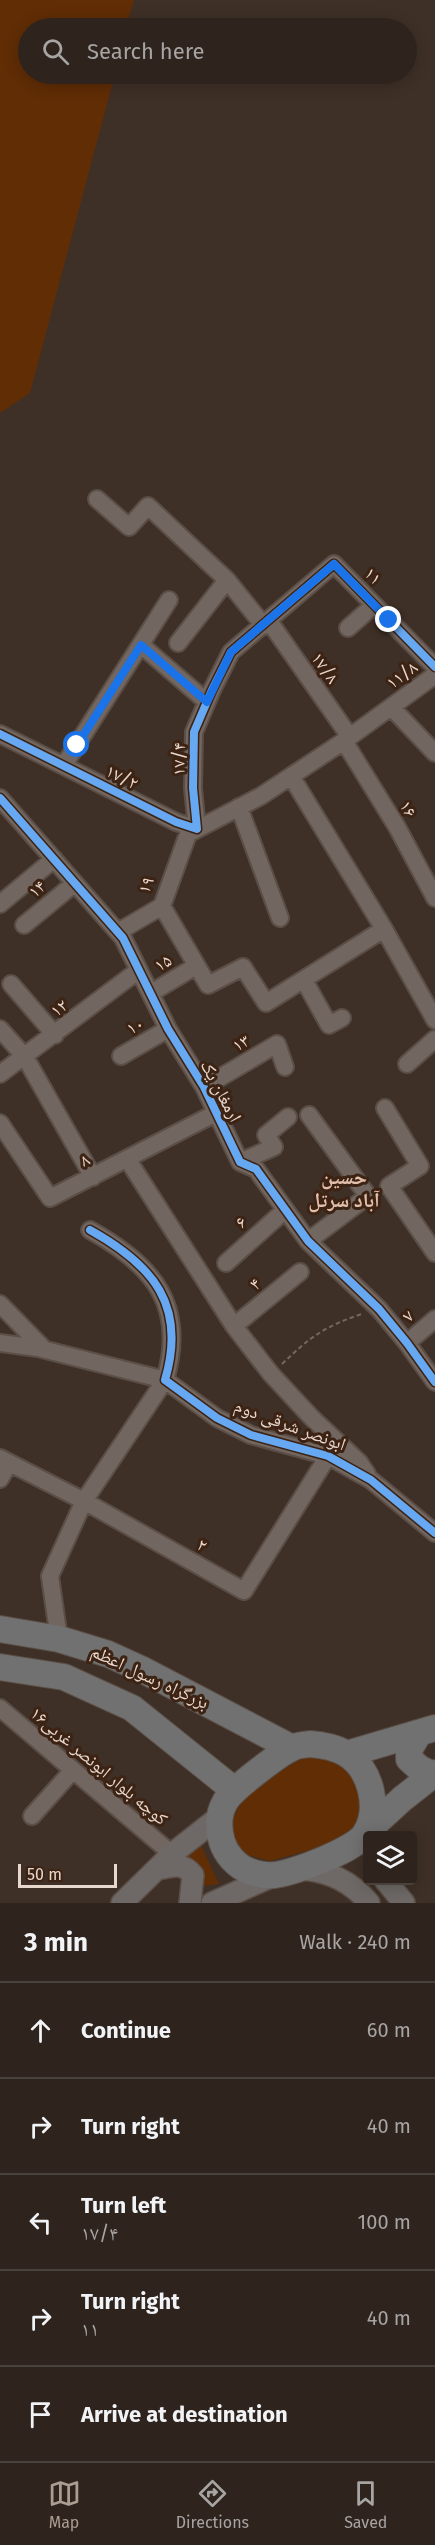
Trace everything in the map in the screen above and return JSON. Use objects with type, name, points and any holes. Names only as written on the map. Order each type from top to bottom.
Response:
[{"type":"highway","name":"بزرگراه رسول اعظم","points":[[0,1629],[59,1639],[108,1654],[292,1748]]},
{"type":"highway","name":"بزرگراه رسول اعظم","points":[[0,1667],[64,1677],[132,1708],[234,1790]]},
{"type":"highway","points":[[347,1754],[427,1730]]},
{"type":"highway","points":[[427,1730],[409,1750],[409,1760],[419,1768],[434,1774]]},
{"type":"highway","points":[[363,1839],[350,1848],[287,1872],[252,1872],[232,1860],[224,1847],[219,1833],[219,1817],[225,1802],[234,1790],[292,1748],[310,1744],[328,1746],[347,1754],[359,1766],[368,1781],[374,1809],[368,1831]]},
{"type":"highway","points":[[372,1831],[402,1799],[434,1774]]},
{"type":"main road","points":[[122,1903],[165,1862],[219,1817]]},
{"type":"main road","points":[[165,1862],[187,1867],[193,1875],[194,1885],[190,1903]]},
{"type":"main road","points":[[212,1903],[287,1872],[318,1871],[337,1877],[353,1886],[367,1901]]},
{"type":"main road","points":[[389,1885],[404,1903]]},
{"type":"street","name":"۱۷/۸","points":[[97,499],[129,527],[148,506],[227,580],[266,623],[347,739]]},
{"type":"street","name":"۱۱","points":[[334,564],[435,667]]},
{"type":"street","name":"۱۷/۴","points":[[192,832],[194,732],[231,652],[334,564]]},
{"type":"street","points":[[178,643],[227,580]]},
{"type":"street","points":[[64,765],[169,600]]},
{"type":"street","points":[[348,628],[374,605]]},
{"type":"street","points":[[141,645],[207,702]]},
{"type":"street","name":"۱۱/۸","points":[[192,832],[291,776],[347,739],[435,675]]},
{"type":"street","points":[[391,707],[435,753]]},
{"type":"street","name":"۱۷/۲","points":[[0,734],[192,832]]},
{"type":"street","name":"۱۶","points":[[347,739],[435,898]]},
{"type":"street","points":[[291,776],[384,929],[435,1020]]},
{"type":"street","name":"ارمغان یک","points":[[0,798],[118,932],[168,1029],[204,1087],[240,1162],[256,1169],[284,1211],[308,1241],[379,1309],[435,1382]]},
{"type":"street","points":[[239,807],[280,918]]},
{"type":"street","name":"۱۹","points":[[118,932],[162,906],[192,832]]},
{"type":"street","points":[[0,904],[54,859]]},
{"type":"street","name":"۱۴","points":[[24,926],[75,883]]},
{"type":"street","points":[[162,906],[208,985],[243,967],[266,1003],[384,929]]},
{"type":"street","name":"۱۵","points":[[151,993],[196,966]]},
{"type":"street","name":"۱۲","points":[[0,1074],[139,970]]},
{"type":"street","points":[[304,980],[329,1025],[342,1018]]},
{"type":"street","points":[[11,984],[55,1035]]},
{"type":"street","points":[[0,1029],[25,1057],[93,1177]]},
{"type":"street","name":"۱۰","points":[[121,1056],[168,1029]]},
{"type":"street","points":[[407,1064],[435,1039]]},
{"type":"street","name":"۱۳","points":[[204,1087],[277,1044],[285,1067]]},
{"type":"street","points":[[385,1108],[420,1166],[389,1186],[435,1253]]},
{"type":"street","name":"۸","points":[[0,1123],[50,1198],[216,1113]]},
{"type":"street","points":[[308,1241],[368,1196],[309,1115]]},
{"type":"street","points":[[240,1162],[274,1147],[266,1135],[288,1118]]},
{"type":"street","points":[[128,1160],[234,1326],[271,1374],[312,1418],[359,1462],[371,1480]]},
{"type":"street","name":"۶","points":[[226,1263],[284,1211]]},
{"type":"street","points":[[59,1639],[50,1576],[84,1501],[165,1380],[172,1354],[169,1311],[160,1290],[148,1272],[121,1248],[90,1230]]},
{"type":"street","name":"۴","points":[[234,1326],[300,1272]]},
{"type":"street","points":[[0,1304],[45,1350]]},
{"type":"street","name":"۷","points":[[407,1343],[435,1319]]},
{"type":"street","points":[[0,1343],[45,1350],[165,1380]]},
{"type":"street","name":"ابونصر شرقی دوم","points":[[165,1380],[217,1418],[251,1435],[328,1456],[371,1480],[435,1533]]},
{"type":"street","name":"۲","points":[[5,1461],[84,1501],[244,1591],[328,1456]]},
{"type":"street","points":[[0,1479],[5,1461]]},
{"type":"street","name":"کوچه بلوار ابونصر غربی۱۶","points":[[0,1708],[73,1770],[165,1862]]},
{"type":"street","points":[[32,1816],[73,1770]]},
{"type":"path","points":[[271,1374],[302,1345],[333,1323],[379,1309]]},
{"type":"shaded area","points":[[0,0],[134,0],[129,18],[18,18],[18,84],[112,84],[30,393],[0,413]]},
{"type":"shaded area","points":[[326,1753],[355,1772],[363,1813],[355,1830],[336,1843],[270,1861],[247,1855],[234,1840],[232,1821],[240,1804],[258,1786],[305,1756]]},
{"type":"shaded area","points":[[199,1841],[219,1884],[202,1886],[179,1857]]},
{"type":"cycle path","points":[[0,734],[176,822],[197,829],[193,788],[194,732],[231,652],[334,564],[435,667]]},
{"type":"cycle path","points":[[0,798],[123,938],[168,1029],[204,1087],[240,1162],[256,1169],[308,1241],[379,1309],[435,1382]]},
{"type":"cycle path","points":[[90,1230],[131,1258],[147,1273],[159,1290],[168,1309],[171,1330],[171,1353],[165,1380],[217,1418],[251,1435],[328,1456],[371,1480],[435,1533]]},
{"type":"district","name":"حسین آباد سرتل","points":[[344,1188]]},
{"type":"route","points":[[77,745],[141,645],[207,702],[231,652],[334,564],[389,620]]}]
